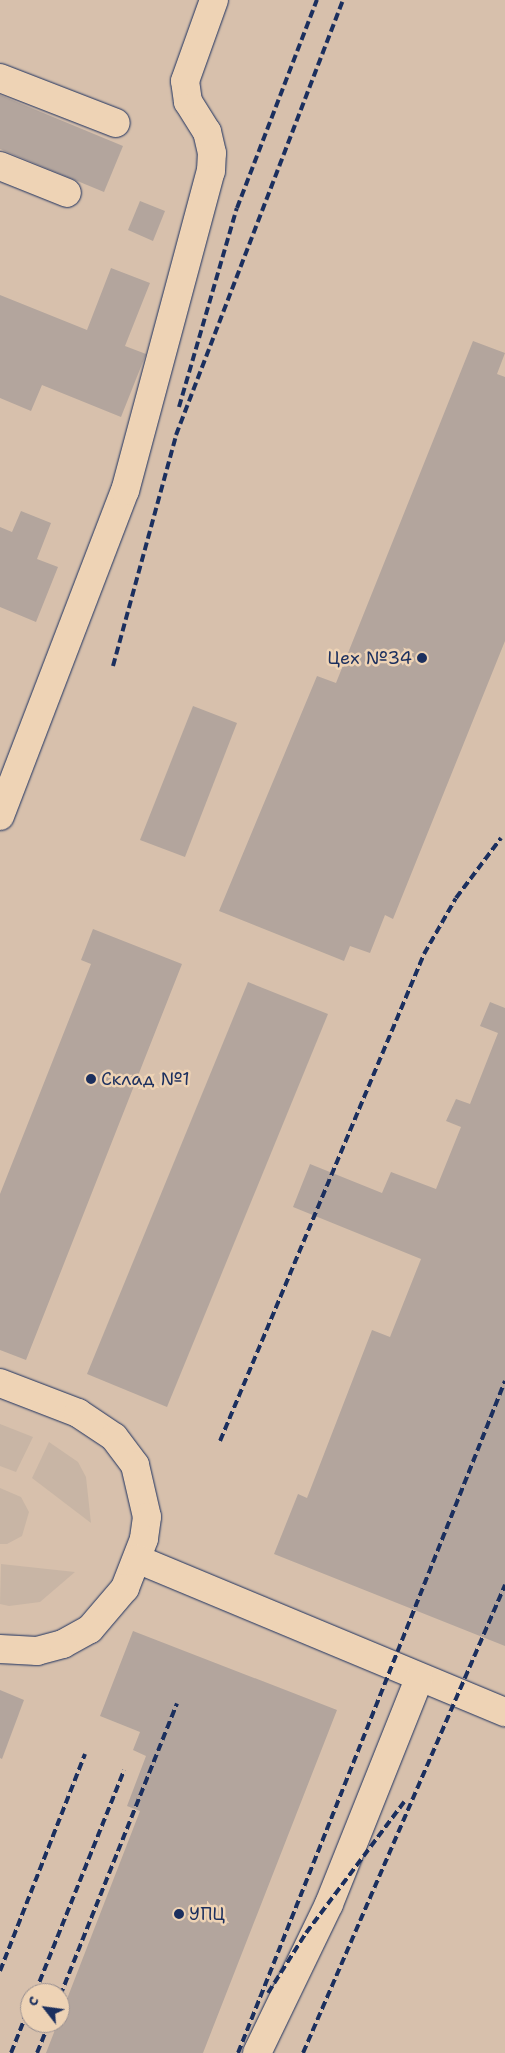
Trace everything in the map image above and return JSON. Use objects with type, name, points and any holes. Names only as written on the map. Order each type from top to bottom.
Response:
[{"type":"lane","points":[[0,816],[125,490],[211,170],[212,153],[207,132],[188,102],[184,82],[214,0]]},
{"type":"lane","points":[[0,78],[116,123]]},
{"type":"lane","points":[[0,166],[67,193]]},
{"type":"lane","points":[[0,1383],[78,1413],[114,1438],[135,1466],[145,1498],[145,1532],[137,1559],[109,1612],[90,1629],[63,1644],[37,1651],[0,1649]]},
{"type":"lane","points":[[137,1559],[419,1679],[505,1712]]},
{"type":"lane","points":[[257,2053],[329,1904],[419,1679]]},
{"type":"shaded area","points":[[0,0],[505,0],[505,2053],[0,2053]]},
{"type":"shaded area","points":[[0,1424],[33,1437],[16,1472],[0,1466]]},
{"type":"shaded area","points":[[49,1442],[78,1462],[86,1477],[91,1523],[32,1478]]},
{"type":"shaded area","points":[[0,1488],[21,1497],[29,1512],[22,1536],[7,1544],[0,1544]]},
{"type":"shaded area","points":[[1,1564],[75,1572],[40,1602],[9,1606],[0,1604]]},
{"type":"building","points":[[0,95],[123,146],[104,192],[0,149]]},
{"type":"building","points":[[140,201],[165,211],[153,241],[128,230]]},
{"type":"building","points":[[111,268],[150,283],[125,346],[146,354],[121,417],[42,385],[31,411],[0,398],[0,295],[87,330]]},
{"type":"building","name":"Цех №34","points":[[473,341],[505,353],[497,374],[505,377],[505,641],[393,919],[385,915],[370,953],[350,946],[344,961],[219,911],[317,676],[336,683]]},
{"type":"building","points":[[21,511],[51,523],[37,559],[58,567],[36,622],[0,607],[0,527],[12,532]]},
{"type":"building","points":[[193,706],[237,723],[185,857],[140,840]]},
{"type":"building","name":"Склад №1","points":[[93,929],[182,964],[26,1360],[0,1350],[0,1194],[91,964],[81,960]]},
{"type":"building","points":[[248,982],[328,1014],[167,1407],[87,1374]]},
{"type":"building","points":[[490,1002],[505,1008],[505,1646],[274,1554],[298,1494],[307,1498],[372,1330],[390,1337],[421,1259],[293,1207],[310,1164],[382,1193],[391,1172],[436,1189],[461,1127],[446,1121],[456,1099],[470,1104],[498,1033],[480,1026]]},
{"type":"building","name":"УПЦ","points":[[133,1631],[337,1710],[203,2053],[46,2053],[54,2033],[70,2033],[70,1991],[140,1811],[127,1806],[146,1756],[133,1750],[140,1732],[100,1716]]},
{"type":"building","points":[[0,1690],[24,1700],[2,1759],[0,1758]]},
{"type":"railway","points":[[179,407],[237,208],[317,0]]},
{"type":"railway","points":[[113,666],[176,435],[343,0]]},
{"type":"railway","points":[[220,1441],[424,954],[456,898],[501,838]]},
{"type":"railway","points":[[238,2053],[505,1381]]},
{"type":"railway","points":[[303,2053],[505,1585]]},
{"type":"railway","points":[[65,1983],[177,1704]]},
{"type":"railway","points":[[0,1971],[85,1754]]},
{"type":"railway","points":[[39,1983],[124,1770]]},
{"type":"railway","points":[[268,1993],[306,1933],[404,1802]]},
{"type":"railway","points":[[11,2053],[20,2030]]},
{"type":"railway","points":[[37,2053],[45,2033]]},
{"type":"place","name":"Цех №34","points":[[422,658]]},
{"type":"place","name":"Склад №1","points":[[91,1079]]},
{"type":"place","name":"УПЦ","points":[[179,1914]]}]
